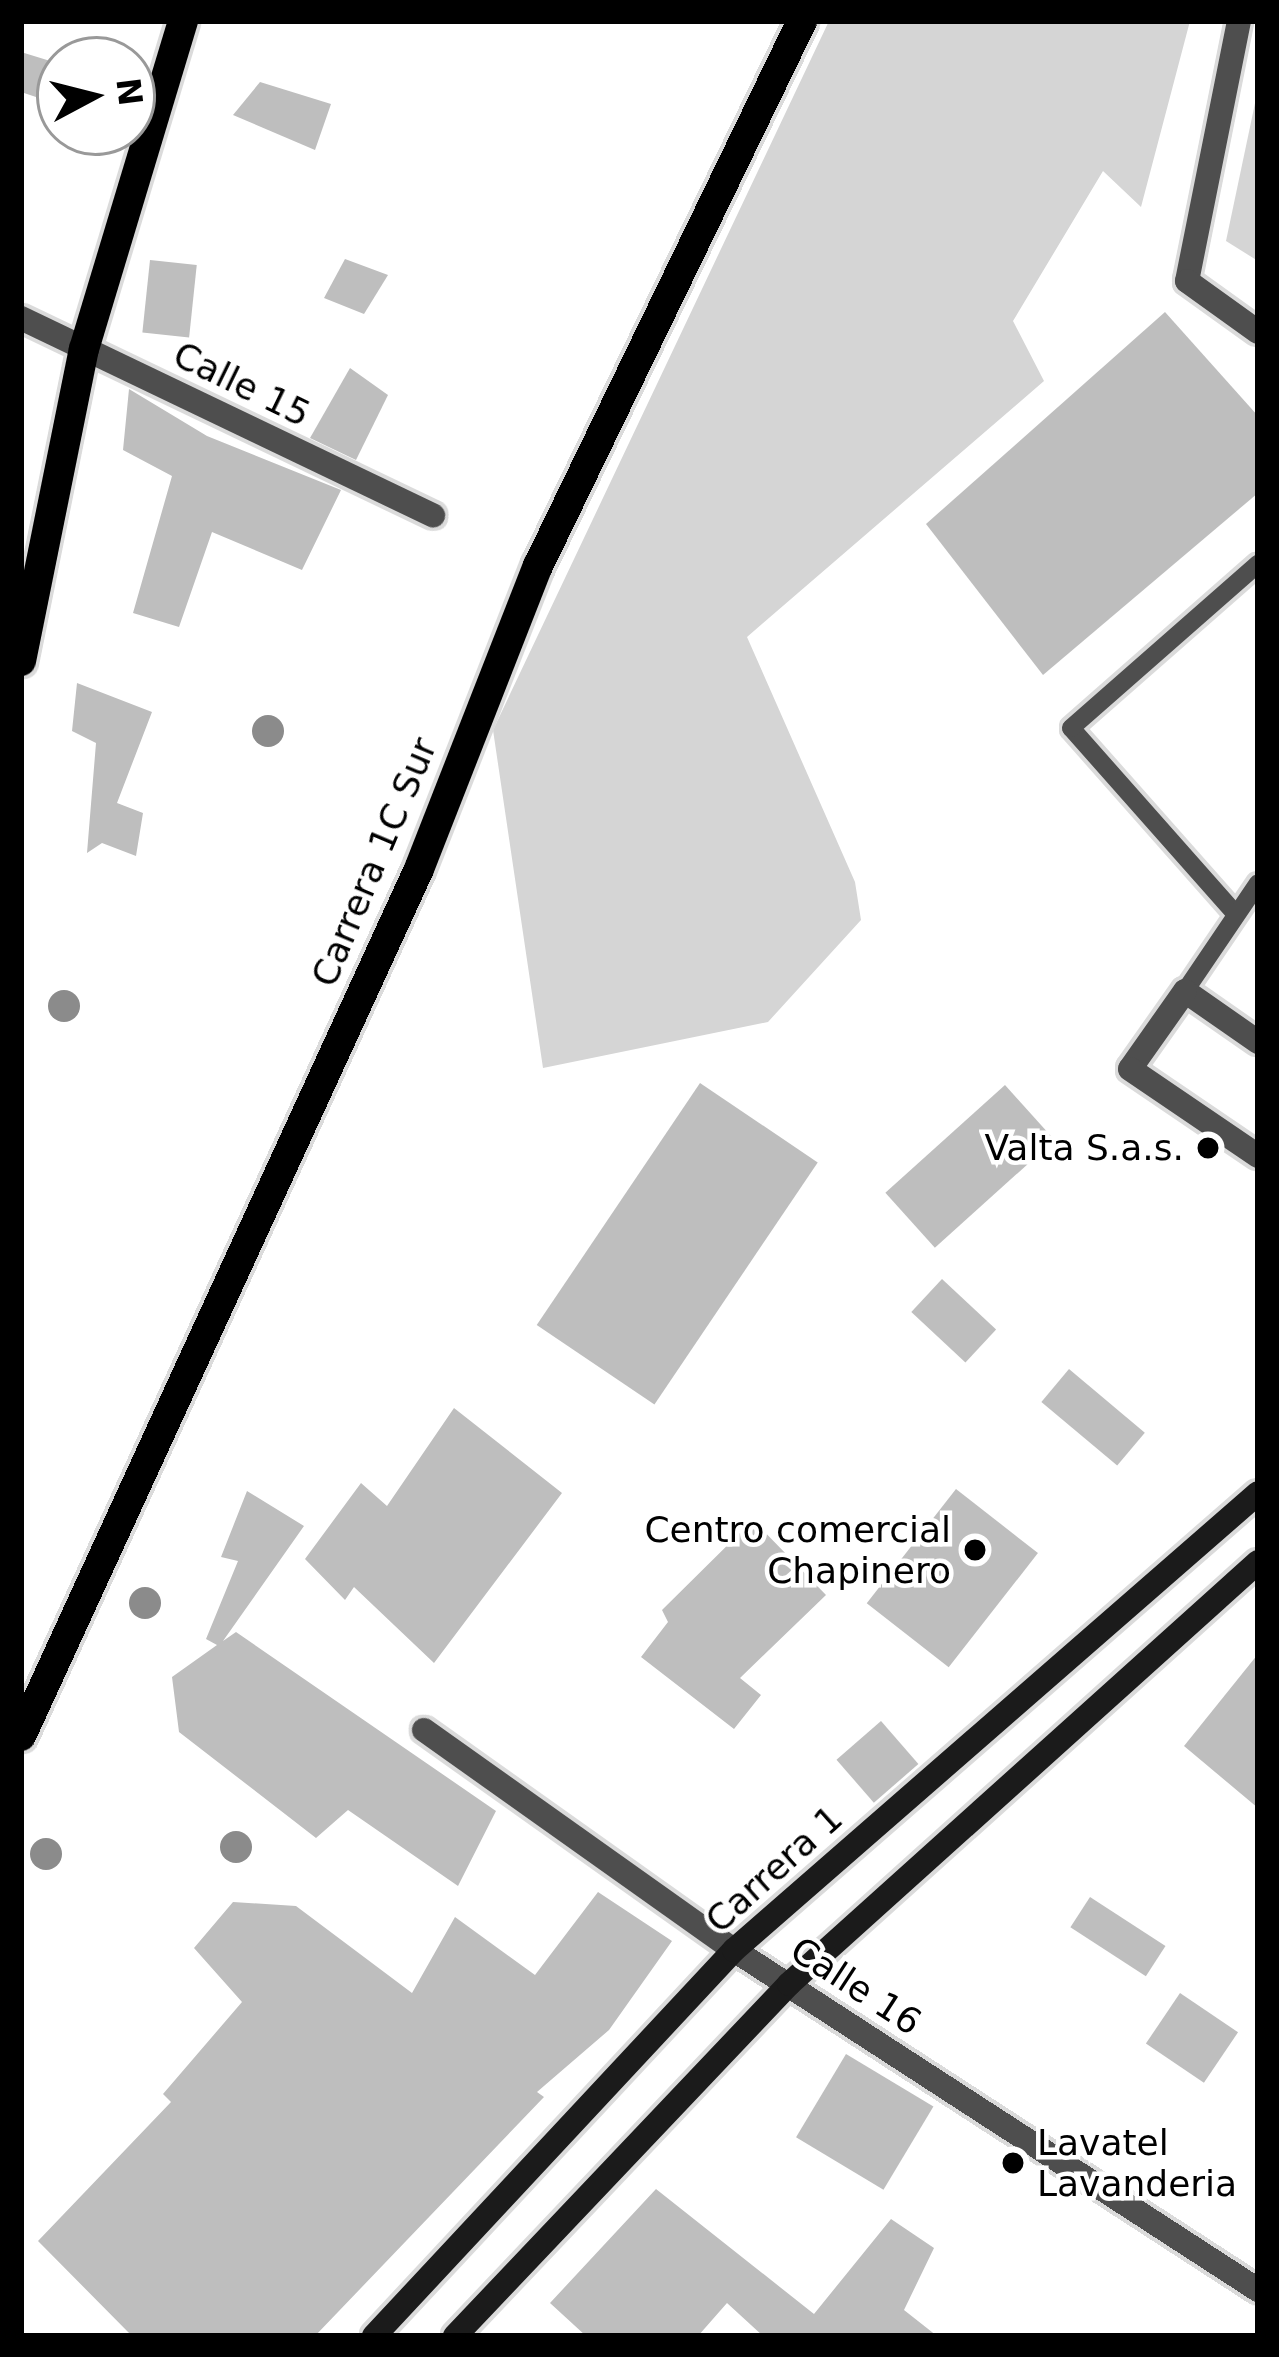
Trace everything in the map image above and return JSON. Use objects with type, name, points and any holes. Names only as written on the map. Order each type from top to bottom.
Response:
[{"type":"main road","points":[[21,661],[32,550],[84,349],[183,21]]},
{"type":"main road","name":"Carrera 1C Sur","points":[[21,1736],[419,869],[538,566],[802,21]]},
{"type":"main road","name":"Carrera 1","points":[[374,2336],[734,1950],[1258,1493]]},
{"type":"main road","points":[[454,2336],[789,1984],[1258,1562]]},
{"type":"street","points":[[1239,21],[1186,280],[1258,332]]},
{"type":"street","name":"Calle 15","points":[[21,318],[433,515]]},
{"type":"street","points":[[1258,1042],[1184,991],[1130,1070],[1258,1156]]},
{"type":"street","name":"Calle 16","points":[[424,1730],[734,1950],[1258,2290]]},
{"type":"lane","points":[[1234,911],[1071,728],[1258,564]]},
{"type":"lane","points":[[1184,991],[1234,911],[1258,883]]},
{"type":"shaded area","points":[[829,21],[1190,21],[1141,207],[1103,171],[1013,321],[1044,381],[747,637],[855,882],[861,920],[768,1022],[543,1068],[493,730]]},
{"type":"shaded area","points":[[1258,89],[1258,261],[1226,241]]},
{"type":"building","points":[[21,52],[36,57],[36,97],[21,92]]},
{"type":"building","points":[[260,82],[331,104],[315,150],[233,115]]},
{"type":"building","points":[[345,259],[388,275],[364,314],[324,298]]},
{"type":"building","points":[[150,260],[197,265],[189,338],[142,333]]},
{"type":"building","points":[[1165,312],[1258,416],[1258,493],[1043,675],[926,524]]},
{"type":"building","points":[[350,368],[388,395],[356,460],[310,438]]},
{"type":"building","points":[[129,389],[207,436],[341,490],[302,570],[212,532],[179,627],[133,613],[172,476],[123,450]]},
{"type":"building","points":[[77,683],[152,712],[117,803],[143,813],[136,856],[102,843],[87,853],[96,743],[72,731]]},
{"type":"building","points":[[700,1083],[818,1162],[654,1404],[537,1325]]},
{"type":"building","points":[[1005,1085],[1055,1140],[935,1248],[885,1193]]},
{"type":"building","points":[[942,1279],[996,1329],[965,1362],[911,1312]]},
{"type":"building","points":[[1069,1369],[1145,1433],[1117,1466],[1041,1402]]},
{"type":"building","points":[[454,1408],[562,1493],[434,1663],[354,1587],[345,1600],[305,1559],[361,1483],[387,1506]]},
{"type":"building","points":[[956,1489],[1038,1553],[949,1667],[867,1603]]},
{"type":"building","points":[[247,1491],[304,1526],[223,1641],[236,1632],[496,1811],[458,1886],[348,1810],[316,1838],[179,1732],[172,1677],[217,1645],[206,1639],[238,1561],[221,1557]]},
{"type":"building","points":[[753,1520],[826,1595],[740,1678],[761,1695],[734,1729],[641,1657],[668,1622],[662,1610]]},
{"type":"building","points":[[1258,1654],[1258,1808],[1184,1746]]},
{"type":"building","points":[[881,1721],[918,1764],[874,1803],[836,1760]]},
{"type":"building","points":[[598,1892],[672,1941],[609,2030],[537,2092],[544,2097],[315,2336],[132,2336],[38,2241],[171,2102],[163,2094],[242,2002],[194,1948],[233,1902],[296,1906],[412,1993],[455,1917],[535,1975]]},
{"type":"building","points":[[1090,1897],[1165,1946],[1146,1976],[1070,1927]]},
{"type":"building","points":[[1180,1993],[1238,2032],[1204,2083],[1146,2044]]},
{"type":"building","points":[[846,2054],[933,2107],[883,2190],[796,2137]]},
{"type":"building","points":[[656,2189],[814,2314],[891,2219],[934,2248],[904,2310],[937,2336],[763,2336],[727,2303],[698,2336],[586,2336],[550,2303]]},
{"type":"place","name":"Valta S.a.s.","points":[[1208,1148]]},
{"type":"place","name":"Centro comercial Chapinero","points":[[975,1550]]},
{"type":"place","name":"Lavatel Lavanderia","points":[[1013,2163]]}]
